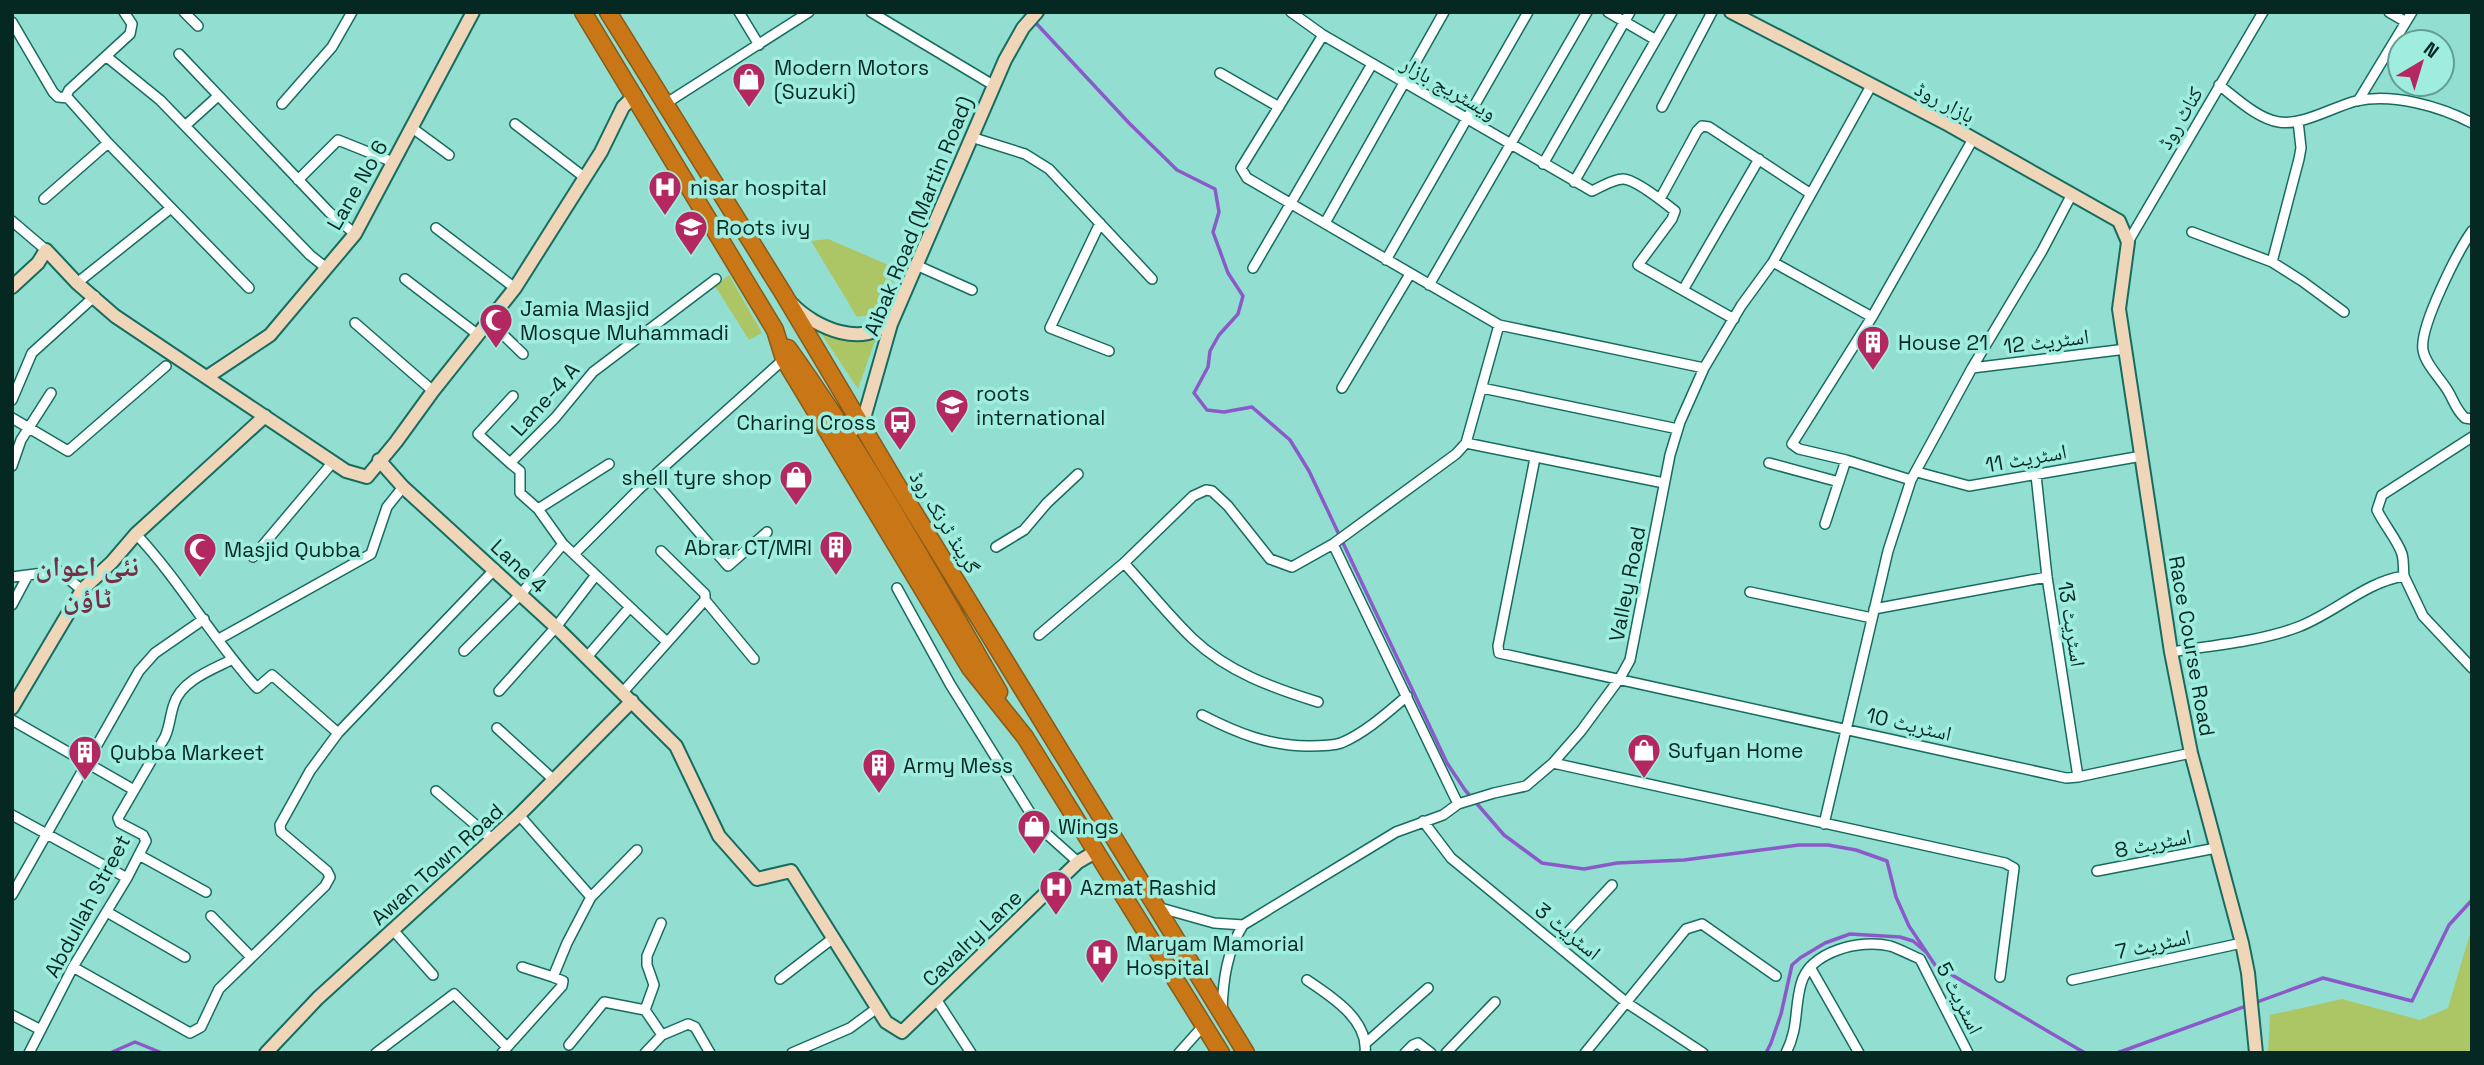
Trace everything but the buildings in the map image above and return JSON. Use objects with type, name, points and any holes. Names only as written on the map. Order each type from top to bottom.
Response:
[{"type":"highway","name":"گرینڈ ٹرنک روڈ","points":[[583,12],[775,330],[815,385],[929,570],[1024,737],[1221,1053]]},
{"type":"highway","name":"گرینڈ ٹرنک روڈ","points":[[608,12],[783,293],[1246,1053]]},
{"type":"highway","name":"گرینڈ ٹرنک روڈ","points":[[775,330],[784,359],[970,668],[1024,737]]},
{"type":"street","points":[[66,96],[69,90],[126,39],[132,29],[132,22],[124,12]]},
{"type":"street","points":[[184,12],[198,26]]},
{"type":"street","points":[[282,104],[331,47],[352,12]]},
{"type":"street","name":"Lane No 6","points":[[207,377],[270,335],[355,233],[472,12]]},
{"type":"street","points":[[739,12],[760,45]]},
{"type":"street","points":[[665,104],[809,12]]},
{"type":"street","points":[[871,12],[993,85]]},
{"type":"street","name":"Aibak Road (Martin Road)","points":[[862,425],[897,311],[916,265],[993,85],[1023,28],[1037,12]]},
{"type":"street","name":"ویسٹریج بازار","points":[[1291,12],[1323,35],[1574,182],[1592,191],[1626,178],[1660,199]]},
{"type":"street","points":[[1325,223],[1444,12]]},
{"type":"street","points":[[1386,260],[1528,12]]},
{"type":"street","points":[[1429,285],[1587,12]]},
{"type":"street","points":[[1608,12],[1656,40]]},
{"type":"street","points":[[1543,164],[1630,12]]},
{"type":"street","points":[[1574,182],[1672,12]]},
{"type":"street","points":[[1661,107],[1712,12]]},
{"type":"street","name":"بازار روڈ","points":[[1731,12],[1973,139],[2119,221],[2128,242]]},
{"type":"street","name":"کناٹ روڈ","points":[[2128,242],[2263,12]]},
{"type":"street","points":[[2389,12],[2406,22]]},
{"type":"street","points":[[2358,101],[2412,12]]},
{"type":"street","points":[[12,22],[54,92],[58,97],[66,96]]},
{"type":"street","points":[[1323,35],[1241,169],[1247,178],[1499,325],[1704,368]]},
{"type":"street","points":[[179,54],[329,212],[355,233]]},
{"type":"street","points":[[107,57],[149,90],[186,125],[325,268]]},
{"type":"street","points":[[1253,268],[1372,64]]},
{"type":"street","points":[[1220,74],[1279,107]]},
{"type":"street","points":[[2219,85],[2276,122],[2298,121],[2358,101],[2406,101],[2433,107],[2472,123]]},
{"type":"street","name":"Valley Road","points":[[1243,925],[1396,832],[1443,815],[1469,800],[1526,786],[1553,763],[1581,731],[1630,660],[1664,483],[1678,429],[1704,368],[1773,262],[1871,86]]},
{"type":"street","points":[[12,221],[115,316],[346,471],[367,477],[515,288],[601,152],[623,107],[635,95]]},
{"type":"street","points":[[66,96],[249,288]]},
{"type":"street","points":[[186,125],[218,96]]},
{"type":"street","points":[[2272,262],[2299,159],[2301,148],[2298,121]]},
{"type":"street","points":[[515,124],[584,177]]},
{"type":"street","points":[[1734,320],[1638,265],[1672,219],[1675,211],[1660,199],[1697,131],[1702,126],[1709,127],[1811,194]]},
{"type":"street","points":[[411,127],[449,155]]},
{"type":"street","points":[[971,137],[1025,154],[1049,169],[1152,279]]},
{"type":"street","points":[[1773,262],[1872,317],[1973,139]]},
{"type":"street","points":[[298,180],[338,140],[393,162]]},
{"type":"street","points":[[44,199],[108,143]]},
{"type":"street","points":[[1683,290],[1759,159]]},
{"type":"street","points":[[1824,824],[1888,551],[1914,476],[1972,368],[2042,251],[2072,194]]},
{"type":"street","points":[[77,283],[171,208]]},
{"type":"street","points":[[1100,223],[1050,328],[1109,351]]},
{"type":"street","points":[[436,228],[515,288]]},
{"type":"street","points":[[2472,231],[2443,286],[2423,342],[2423,352],[2457,410],[2465,418],[2472,419]]},
{"type":"street","points":[[2192,232],[2272,262],[2344,312]]},
{"type":"street","name":"Race Course Road","points":[[2128,242],[2119,309],[2171,652],[2191,753],[2242,943],[2252,1004],[2256,1053]]},
{"type":"street","points":[[12,287],[38,263],[46,250]]},
{"type":"street","points":[[916,265],[972,290]]},
{"type":"street","points":[[1342,388],[1410,274]]},
{"type":"street","points":[[405,279],[477,334]]},
{"type":"street","name":"Lane-4 A","points":[[513,396],[478,434],[510,463],[555,418],[593,372],[716,279]]},
{"type":"street","points":[[783,293],[796,308],[820,324],[842,333],[863,334],[878,330],[897,311]]},
{"type":"street","points":[[12,400],[32,352],[95,296]]},
{"type":"street","name":"اسٹریٹ 11","points":[[1872,317],[1792,444],[1799,449],[1969,486],[2142,456]]},
{"type":"street","points":[[488,320],[523,354]]},
{"type":"street","points":[[355,323],[433,391]]},
{"type":"street","points":[[1039,635],[1124,563],[1193,496],[1206,490],[1212,491],[1228,506],[1270,559],[1292,567],[1338,540],[1456,454],[1466,443],[1499,325]]},
{"type":"street","name":"اسٹریٹ 12","points":[[1972,368],[2126,349]]},
{"type":"street","points":[[574,554],[652,478],[784,359]]},
{"type":"street","points":[[12,418],[68,451],[166,366]]},
{"type":"street","points":[[1482,388],[1678,429]]},
{"type":"street","points":[[12,467],[21,440],[51,393]]},
{"type":"street","points":[[12,708],[82,590],[112,562],[136,534],[265,416]]},
{"type":"street","points":[[845,434],[862,425]]},
{"type":"street","points":[[2472,437],[2382,495],[2377,510],[2402,554],[2404,576],[2423,616],[2472,668]]},
{"type":"street","points":[[1466,443],[1664,483]]},
{"type":"street","name":"اسٹریٹ 10","points":[[1535,457],[1498,646],[1499,653],[2066,778],[2191,753]]},
{"type":"street","name":"Lane 4","points":[[379,460],[403,487],[495,569],[676,746],[719,836],[757,879],[791,871],[832,939]]},
{"type":"street","points":[[1825,524],[1846,460]]},
{"type":"street","points":[[253,557],[334,462]]},
{"type":"street","points":[[510,463],[520,471],[520,493],[538,509],[563,544],[667,642]]},
{"type":"street","points":[[1769,463],[1839,482]]},
{"type":"street","points":[[538,509],[609,464]]},
{"type":"street","points":[[996,547],[1024,530],[1047,503],[1078,474]]},
{"type":"street","name":"اسٹریٹ 13","points":[[2036,475],[2047,578],[2078,777]]},
{"type":"street","points":[[652,478],[728,566],[767,532]]},
{"type":"street","points":[[219,639],[371,554],[387,507],[403,487]]},
{"type":"street","points":[[136,534],[162,562],[219,639],[231,660],[257,688],[272,675],[338,733]]},
{"type":"street","points":[[1338,540],[1458,804]]},
{"type":"street","points":[[464,652],[521,594],[563,544]]},
{"type":"street","points":[[661,551],[705,594],[705,600],[754,659]]},
{"type":"street","points":[[1124,563],[1194,640],[1228,666],[1268,686],[1318,702]]},
{"type":"street","points":[[73,967],[190,1033],[201,1027],[219,989],[325,886],[330,877],[327,871],[281,832],[279,825],[310,771],[338,733],[495,569]]},
{"type":"street","points":[[12,578],[59,570],[82,590]]},
{"type":"street","points":[[12,605],[28,575]]},
{"type":"street","points":[[499,691],[556,627],[596,575]]},
{"type":"street","points":[[2171,652],[2298,627],[2386,579],[2404,576]]},
{"type":"street","points":[[1750,592],[1873,613],[2047,578]]},
{"type":"street","points":[[897,588],[950,684],[1039,827],[1078,862]]},
{"type":"street","points":[[628,697],[667,642],[705,600]]},
{"type":"street","points":[[587,657],[630,607]]},
{"type":"street","points":[[12,895],[139,671],[155,653],[204,619]]},
{"type":"street","name":"Abdullah Street","points":[[29,1053],[73,967],[139,855],[146,838],[118,821],[165,737],[171,723],[174,701],[186,686],[201,675],[231,660]]},
{"type":"street","points":[[1202,715],[1239,734],[1266,742],[1319,746],[1340,743],[1382,717],[1407,696]]},
{"type":"street","name":"Awan Town Road","points":[[275,1050],[318,998],[554,780],[628,697]]},
{"type":"street","points":[[12,720],[134,790]]},
{"type":"street","points":[[497,727],[554,780]]},
{"type":"street","points":[[1553,763],[2005,863],[2014,868],[2000,977]]},
{"type":"street","points":[[436,791],[492,839]]},
{"type":"street","points":[[12,815],[127,878]]},
{"type":"street","points":[[519,815],[591,897]]},
{"type":"street","name":"اسٹریٹ 3","points":[[1423,821],[1451,858],[1627,1003],[1703,1053]]},
{"type":"street","name":"اسٹریٹ 8","points":[[2097,871],[2216,848]]},
{"type":"street","points":[[553,976],[591,897],[637,850]]},
{"type":"street","name":"Cavalry Lane","points":[[877,1007],[886,1022],[902,1032],[1078,862],[1097,851]]},
{"type":"street","points":[[139,855],[206,892]]},
{"type":"street","points":[[1557,944],[1612,885]]},
{"type":"street","points":[[1156,906],[1214,923],[1243,925],[1235,939],[1226,968],[1222,1013]]},
{"type":"street","points":[[107,912],[185,957]]},
{"type":"street","points":[[211,916],[251,957]]},
{"type":"street","points":[[645,1010],[654,985],[647,965],[647,956],[662,923]]},
{"type":"street","points":[[1585,1053],[1686,929],[1692,926],[1702,924],[1776,976]]},
{"type":"street","points":[[393,930],[433,975]]},
{"type":"street","points":[[780,979],[832,939],[877,1007],[850,1028],[792,1053]]},
{"type":"street","name":"اسٹریٹ 7","points":[[2073,980],[2242,943]]},
{"type":"street","name":"اسٹریٹ 5","points":[[1811,967],[1830,953],[1865,944],[1889,946],[1920,959],[1968,1053]]},
{"type":"street","points":[[376,1053],[454,994],[504,1050],[562,986],[563,981],[553,976],[522,967]]},
{"type":"street","points":[[1786,1053],[1794,1036],[1800,985],[1804,974],[1811,967],[1859,1053]]},
{"type":"street","points":[[1307,979],[1347,1010],[1360,1029],[1366,1048],[1428,988]]},
{"type":"street","points":[[936,999],[971,1053]]},
{"type":"street","points":[[569,1045],[604,1002],[645,1010],[662,1035]]},
{"type":"street","points":[[1446,1053],[1495,1002]]},
{"type":"street","points":[[12,1014],[41,1030]]},
{"type":"street","points":[[645,1053],[662,1035],[692,1025],[710,1053]]},
{"type":"street","points":[[1179,1053],[1205,1025]]},
{"type":"street","points":[[1405,1053],[1418,1043],[1431,1053]]},
{"type":"green space","points":[[828,239],[898,269],[880,313],[857,317],[811,241]]},
{"type":"green space","points":[[729,275],[762,333],[749,340],[715,286]]},
{"type":"green space","points":[[818,329],[877,335],[858,389]]},
{"type":"green space","points":[[2472,927],[2472,1053],[2268,1053],[2270,1015],[2342,999],[2420,1020],[2448,1008]]},
{"type":"waterway","points":[[1034,21],[1177,170],[1215,189],[1219,212],[1213,232],[1228,273],[1243,296],[1238,314],[1219,335],[1210,351],[1208,367],[1194,393],[1207,410],[1224,412],[1252,407],[1290,440],[1309,471],[1447,763],[1465,790],[1504,835],[1542,863],[1584,869],[1617,863],[1684,860],[1799,845],[1828,845],[1856,850],[1887,861],[1896,897],[1909,926],[1935,965],[2085,1053]]},
{"type":"waterway","points":[[2117,1053],[2323,978],[2412,1001],[2449,925],[2472,900]]},
{"type":"waterway","points":[[1766,1053],[1781,1014],[1792,965],[1800,958],[1825,943],[1850,934],[1900,937],[1913,941],[1926,952]]},
{"type":"waterway","points":[[110,1053],[135,1042],[162,1053]]},
{"type":"place","name":"Modern Motors (Suzuki)","points":[[749,109]]},
{"type":"place","name":"nisar hospital","points":[[665,217]]},
{"type":"place","name":"Roots ivy","points":[[691,257]]},
{"type":"place","name":"Jamia Masjid Mosque Muhammadi","points":[[496,350]]},
{"type":"place","name":"House 21","points":[[1873,372]]},
{"type":"place","name":"roots international","points":[[952,435]]},
{"type":"place","name":"Charing Cross","points":[[900,452]]},
{"type":"place","name":"shell tyre shop","points":[[796,507]]},
{"type":"place","name":"Abrar CT/MRI","points":[[836,577]]},
{"type":"place","name":"Masjid Qubba","points":[[200,579]]},
{"type":"place","name":"Sufyan Home","points":[[1644,780]]},
{"type":"place","name":"Qubba Markeet","points":[[85,782]]},
{"type":"place","name":"Army Mess","points":[[879,795]]},
{"type":"place","name":"Wings","points":[[1034,856]]},
{"type":"place","name":"Azmat Rashid","points":[[1056,917]]},
{"type":"place","name":"Maryam Mamorial Hospital","points":[[1102,985]]},
{"type":"district","name":"نئی اعوان ٹاؤن","points":[[87,582]]}]
